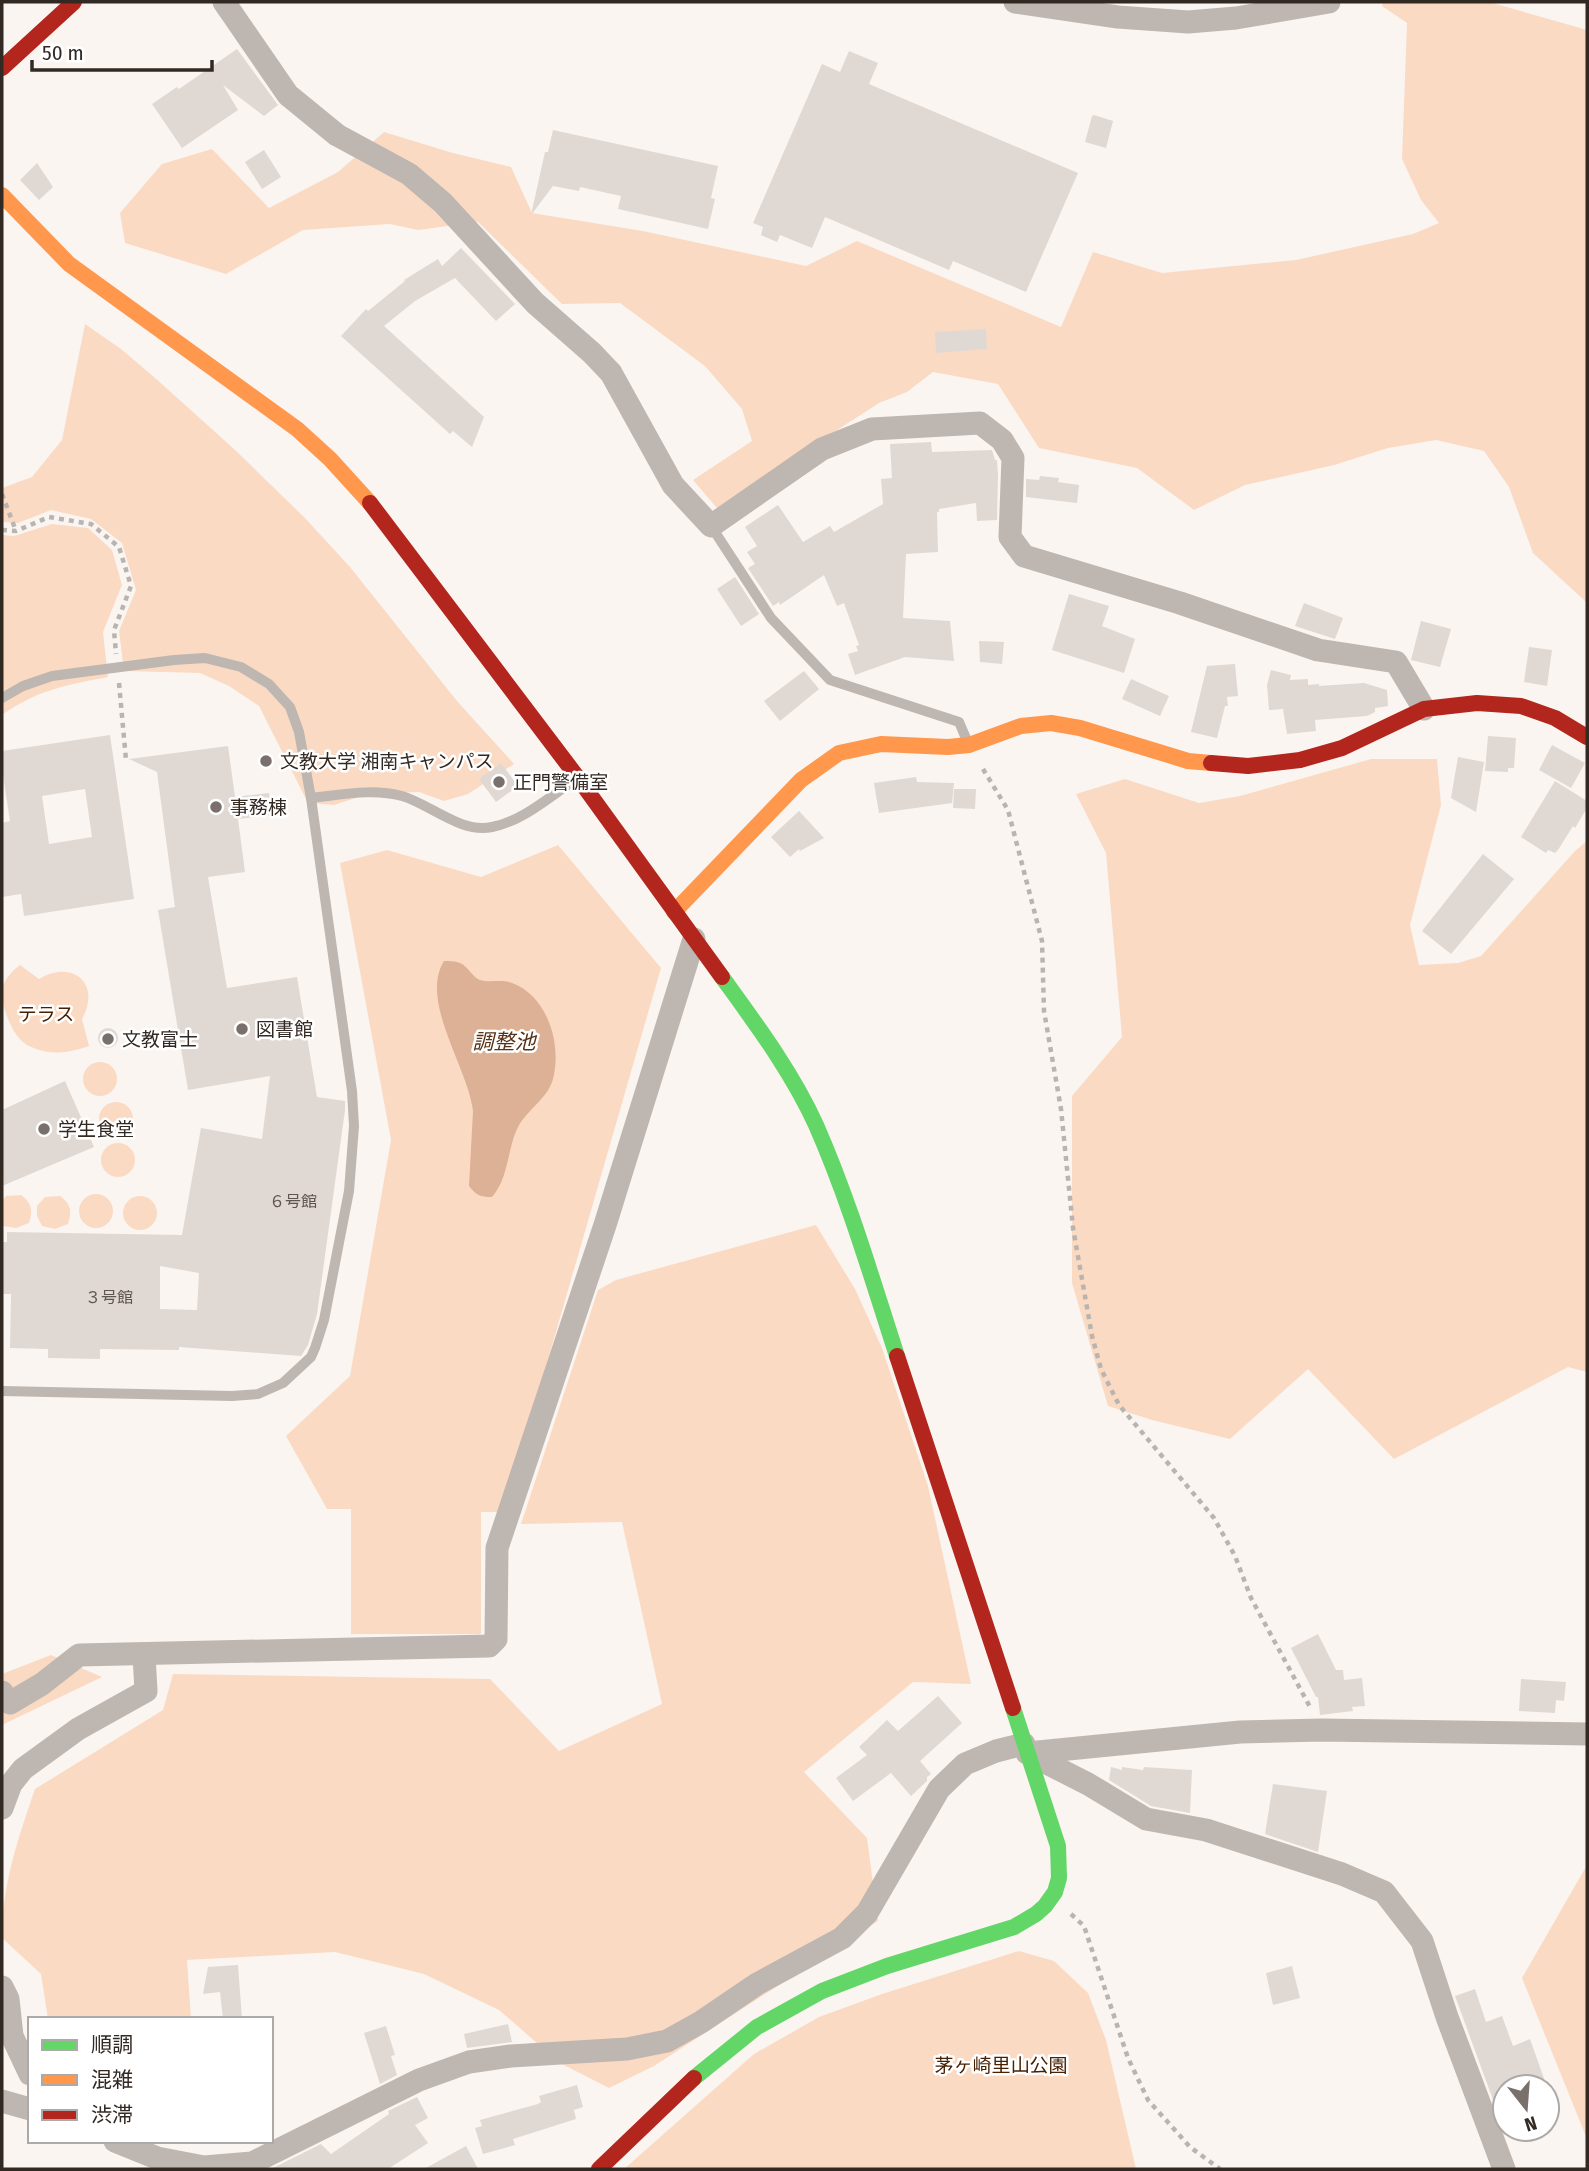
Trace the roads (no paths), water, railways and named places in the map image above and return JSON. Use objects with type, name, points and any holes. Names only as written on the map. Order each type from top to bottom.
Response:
[{"type":"street","points":[[2,68],[74,2]]},
{"type":"street","points":[[224,2],[288,95],[337,135],[409,174],[426,188],[535,303],[593,353],[611,373],[673,485],[711,526],[822,449],[872,429],[980,423],[1002,440],[1013,458],[1010,537],[1024,556],[1180,603],[1318,650],[1396,662],[1424,709]]},
{"type":"street","points":[[1015,2],[1118,17],[1188,22],[1236,18],[1329,2]]},
{"type":"street","points":[[2,195],[69,264],[297,429],[330,459],[369,501],[578,778],[773,1047],[815,1122],[846,1202],[1058,1846],[1061,1869],[1059,1885],[1045,1906],[1022,1923],[869,1971],[824,1990],[750,2031],[711,2063],[599,2169]]},
{"type":"street","points":[[674,912],[801,780],[839,754],[881,744],[948,747],[970,745],[1021,726],[1051,723],[1080,728],[1188,761],[1248,766],[1300,760],[1342,748],[1424,709],[1477,703],[1521,706],[1555,718],[1587,737]]},
{"type":"street","points":[[2,1692],[10,1703],[42,1684],[79,1655],[489,1646],[496,1639],[497,1548],[605,1225],[694,939]]},
{"type":"street","points":[[2,1808],[11,1784],[23,1769],[78,1729],[146,1691],[144,1655]]},
{"type":"street","points":[[121,2143],[158,2158],[204,2167],[258,2166],[419,2080],[469,2062],[511,2056],[627,2049],[667,2041],[701,2022],[757,1984],[842,1938],[867,1913],[939,1789],[965,1764],[996,1751],[1240,1732],[1322,1730],[1587,1734]]},
{"type":"street","points":[[1026,1748],[1146,1819],[1206,1830],[1342,1874],[1384,1892],[1422,1941],[1447,2017],[1504,2169]]},
{"type":"street","points":[[2,1987],[8,1998],[12,2036],[28,2070]]},
{"type":"street","points":[[2,2101],[28,2108]]},
{"type":"lane","points":[[711,526],[771,618],[830,680],[959,722],[970,745]]},
{"type":"lane","points":[[2,698],[23,685],[52,676],[174,660],[205,659],[241,667],[269,684],[290,707],[299,732],[311,798],[350,1078],[354,1126],[349,1191],[324,1320],[311,1357],[283,1383],[258,1394],[232,1396],[2,1391]]},
{"type":"lane","points":[[311,798],[376,791],[404,797],[466,825],[488,828],[512,822],[578,778]]},
{"type":"water","name":"調整池","points":[[444,961],[463,965],[480,980],[508,982],[524,989],[543,1010],[553,1037],[553,1079],[542,1098],[518,1127],[502,1181],[492,1197],[479,1195],[469,1186],[473,1111],[437,995],[438,977]]},
{"type":"place","name":"文教大学 湘南キャンパス","points":[[266,761]]},
{"type":"place","name":"正門警備室","points":[[499,782]]},
{"type":"place","name":"事務棟","points":[[216,807]]},
{"type":"place","name":"図書館","points":[[242,1029]]},
{"type":"place","name":"文教富士","points":[[108,1039]]},
{"type":"place","name":"学生食堂","points":[[44,1129]]},
{"type":"park label","name":"テラス","points":[[46,1014]]},
{"type":"park label","name":"茅ヶ崎里山公園","points":[[1001,2065]]}]
